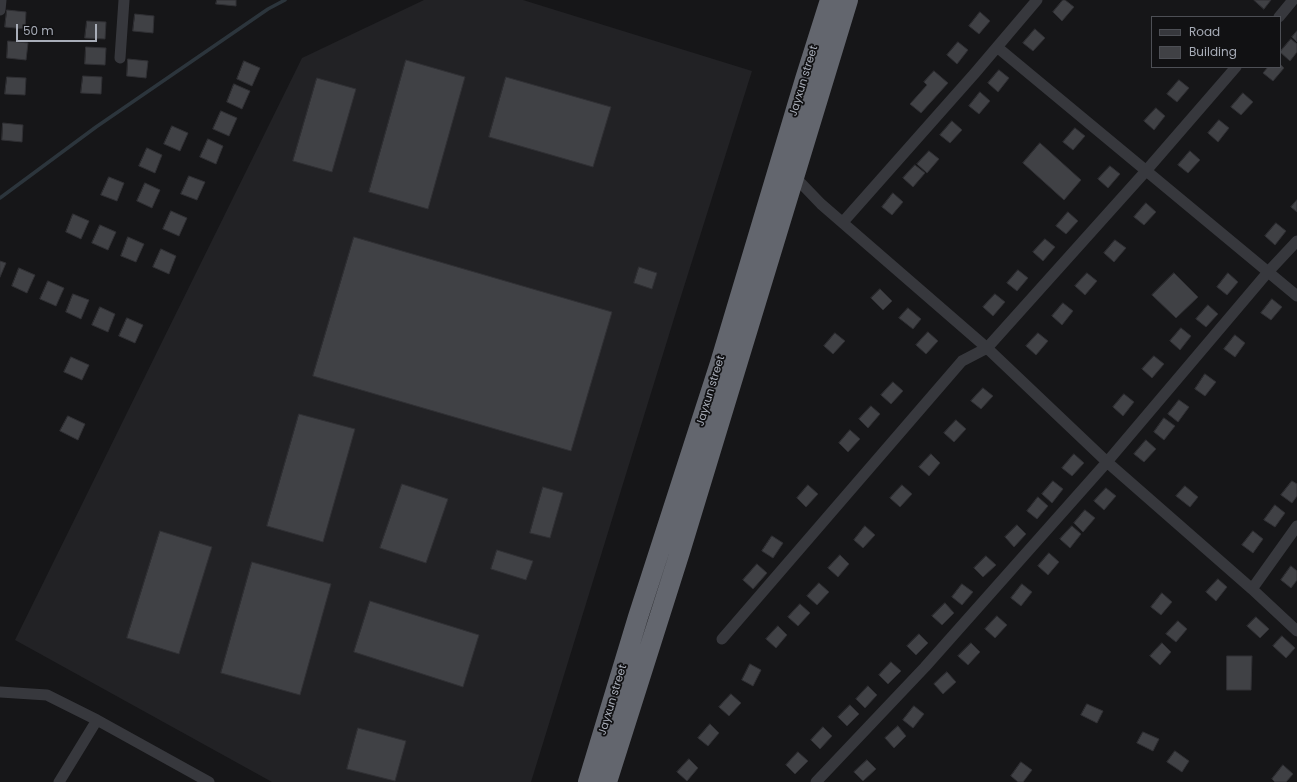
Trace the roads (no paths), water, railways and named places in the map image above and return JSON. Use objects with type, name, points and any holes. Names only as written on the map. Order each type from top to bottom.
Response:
[{"type":"highway","name":"Jayxun street","points":[[588,782],[640,611],[724,350],[805,78],[830,0]]},
{"type":"highway","name":"Jayxun street","points":[[607,782],[682,544],[848,0]]},
{"type":"street","points":[[0,10],[1,0]]},
{"type":"street","points":[[120,58],[124,0]]},
{"type":"street","points":[[843,222],[997,48],[1037,0]]},
{"type":"street","points":[[1280,16],[1293,0]]},
{"type":"street","points":[[997,48],[1145,172],[1297,296]]},
{"type":"street","points":[[722,640],[962,360],[988,348],[1145,172],[1235,68]]},
{"type":"street","points":[[794,177],[821,204],[988,348],[1107,462],[1252,589],[1297,631]]},
{"type":"street","points":[[816,782],[925,667],[1107,462],[1268,272],[1297,241]]},
{"type":"street","points":[[1252,589],[1297,526]]},
{"type":"street","points":[[0,692],[47,695],[97,720],[209,782]]},
{"type":"street","points":[[59,782],[97,720]]},
{"type":"waterway","points":[[0,198],[96,127],[268,9],[285,0]]}]
